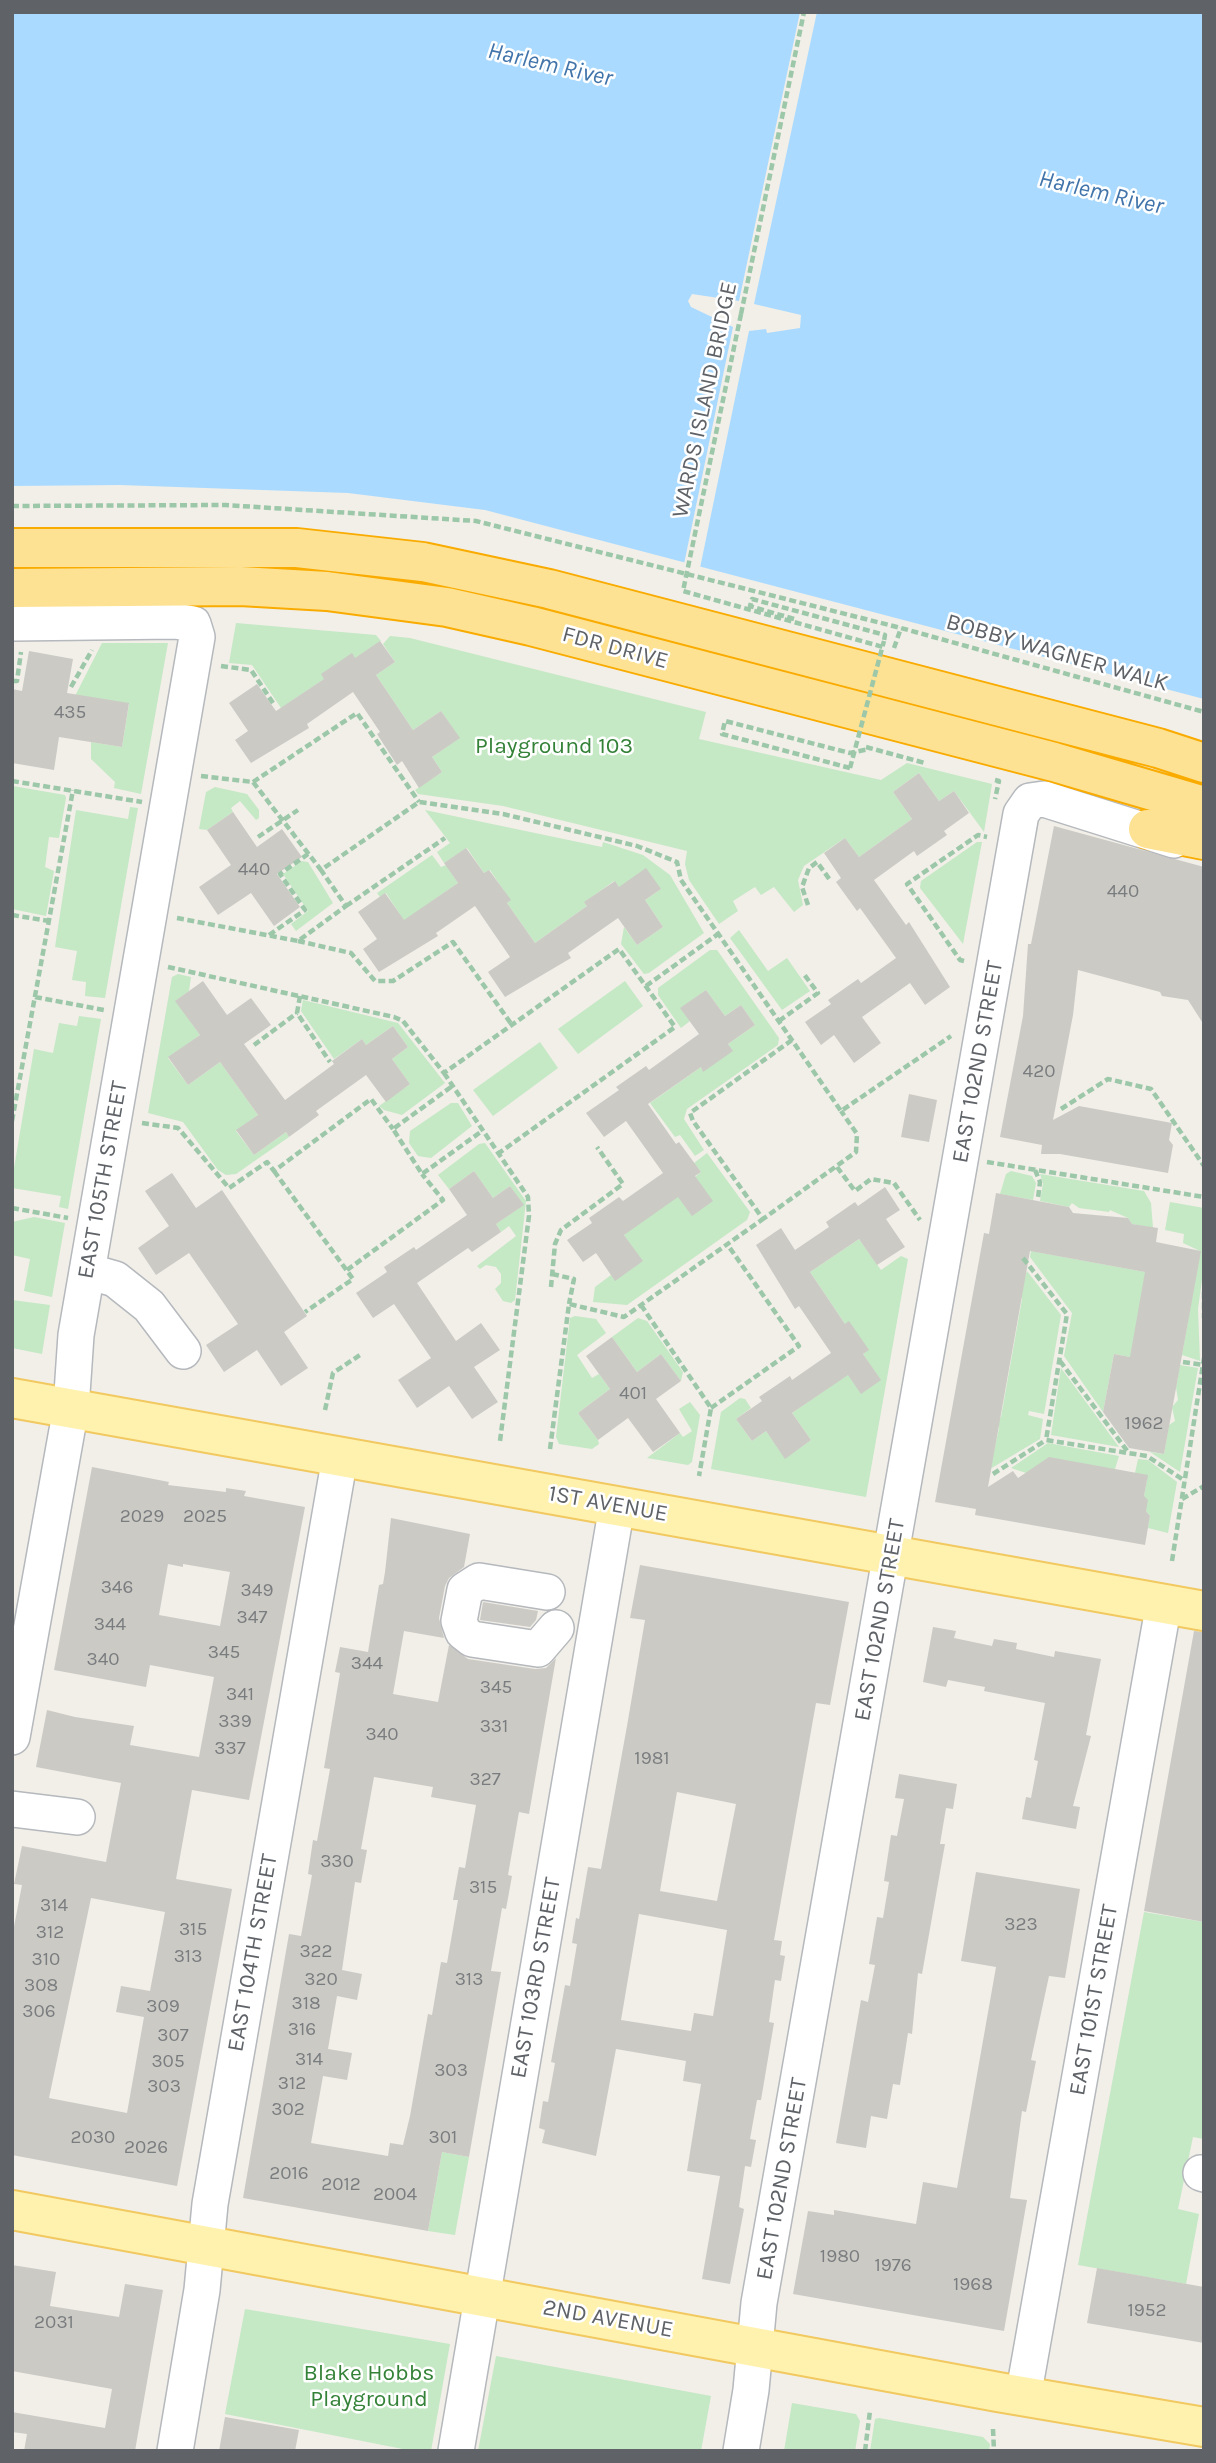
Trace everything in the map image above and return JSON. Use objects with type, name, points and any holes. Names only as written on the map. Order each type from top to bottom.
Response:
[{"type":"highway","name":"FDR DRIVE","points":[[12,548],[297,548],[423,562],[563,593],[1158,748],[1204,763]]},
{"type":"highway","name":"FDR DRIVE","points":[[12,588],[240,586],[327,591],[447,607],[531,626],[1064,765],[1204,806]]},
{"type":"highway","points":[[1148,830],[1204,840]]},
{"type":"main road","name":"1ST AVENUE","points":[[12,1398],[1204,1611]]},
{"type":"main road","name":"2ND AVENUE","points":[[12,2210],[1023,2397],[1204,2427]]},
{"type":"street","name":"EAST 105TH STREET","points":[[12,1737],[71,1408],[76,1335],[197,647],[192,624],[176,621],[18,632]]},
{"type":"street","name":"EAST 102ND STREET","points":[[741,2451],[756,2347],[759,2303],[1021,814],[1030,801],[1038,799],[1148,830]]},
{"type":"street","points":[[1148,830],[1204,852]]},
{"type":"street","points":[[87,1271],[115,1279],[149,1306],[183,1351]]},
{"type":"street","name":"EAST 104TH STREET","points":[[175,2451],[202,2290],[210,2204],[340,1457]]},
{"type":"street","name":"EAST 103RD STREET","points":[[456,2451],[617,1506]]},
{"type":"street","points":[[544,1580],[479,1581],[465,1590],[459,1621],[463,1632],[472,1639],[538,1649],[556,1628]]},
{"type":"street","name":"EAST 101ST STREET","points":[[1023,2397],[1164,1603]]},
{"type":"street","points":[[12,1809],[77,1817]]},
{"type":"path","name":"WARDS ISLAND BRIDGE","points":[[804,12],[683,591],[883,647]]},
{"type":"path","name":"BOBBY WAGNER WALK","points":[[883,647],[885,635],[752,598],[750,606],[895,648],[901,628],[1204,712]]},
{"type":"path","points":[[12,681],[17,681],[18,632]]},
{"type":"path","points":[[71,687],[97,640]]},
{"type":"path","points":[[854,740],[870,749],[850,754],[725,720],[722,734],[850,768],[883,647]]},
{"type":"path","points":[[221,666],[251,670],[273,703]]},
{"type":"path","points":[[201,776],[253,782],[358,713],[419,802]]},
{"type":"path","points":[[12,781],[143,802]]},
{"type":"path","points":[[253,782],[346,906]]},
{"type":"path","points":[[12,1121],[73,790]]},
{"type":"path","points":[[321,870],[419,802],[503,814],[637,846],[677,862],[681,880],[857,1134],[856,1152],[624,1317],[569,1304]]},
{"type":"path","points":[[258,837],[298,810]]},
{"type":"path","points":[[964,961],[960,960],[907,884],[978,835],[988,837]]},
{"type":"path","points":[[298,941],[445,838]]},
{"type":"path","points":[[268,936],[305,910],[280,874],[308,855]]},
{"type":"path","points":[[808,905],[802,887],[809,868],[817,862],[830,880]]},
{"type":"path","points":[[12,915],[49,921]]},
{"type":"path","points":[[177,918],[351,953],[375,981],[393,981],[453,942],[512,1025]]},
{"type":"path","points":[[646,986],[718,934]]},
{"type":"path","points":[[444,1073],[619,950],[675,1027],[499,1153]]},
{"type":"path","points":[[168,967],[403,1021],[444,1073],[528,1197],[528,1216],[500,1441]]},
{"type":"path","points":[[779,1021],[818,993],[803,972]]},
{"type":"path","points":[[254,1045],[297,1013],[300,996]]},
{"type":"path","points":[[35,997],[105,1010]]},
{"type":"path","points":[[297,1013],[330,1062]]},
{"type":"path","points":[[841,1111],[951,1035]]},
{"type":"path","points":[[763,1219],[692,1121],[690,1113],[792,1040]]},
{"type":"path","points":[[1061,1109],[1108,1079],[1151,1089],[1204,1166]]},
{"type":"path","points":[[393,1129],[452,1087]]},
{"type":"path","points":[[274,1171],[371,1100],[393,1129],[422,1174],[443,1200],[347,1270]]},
{"type":"path","points":[[142,1123],[178,1128],[229,1188],[267,1162],[353,1279],[305,1312]]},
{"type":"path","points":[[422,1174],[482,1131]]},
{"type":"path","points":[[551,1287],[555,1244],[561,1230],[623,1184],[597,1147]]},
{"type":"path","points":[[984,1161],[1204,1197]]},
{"type":"path","points":[[836,1167],[855,1191],[871,1179],[894,1183],[920,1220]]},
{"type":"path","points":[[1034,1169],[1040,1182],[1038,1198]]},
{"type":"path","points":[[12,1208],[68,1218]]},
{"type":"path","points":[[711,1408],[799,1346],[727,1244]]},
{"type":"path","points":[[1023,1258],[1067,1314],[1046,1440]]},
{"type":"path","points":[[550,1450],[573,1279],[552,1274]]},
{"type":"path","points":[[1204,1292],[1204,1318]]},
{"type":"path","points":[[640,1305],[711,1408],[699,1476]]},
{"type":"path","points":[[325,1410],[333,1373],[360,1355]]},
{"type":"path","points":[[1172,1561],[1204,1358]]},
{"type":"path","points":[[1059,1360],[1128,1452]]},
{"type":"path","points":[[1183,1362],[1203,1365]]},
{"type":"path","points":[[993,1474],[1046,1440],[1147,1456],[1185,1481]]},
{"type":"path","points":[[1182,1499],[1204,1486]]},
{"type":"path","points":[[865,2451],[870,2410]]},
{"type":"path","points":[[993,2429],[994,2451]]},
{"type":"green space","points":[[236,623],[376,635],[381,641],[281,708],[252,665],[229,663]]},
{"type":"green space","name":"Playground 103","points":[[390,636],[410,638],[706,712],[699,739],[881,780],[907,763],[992,784],[984,832],[954,791],[939,801],[919,773],[893,792],[912,819],[859,857],[845,838],[804,866],[798,880],[803,905],[794,912],[774,887],[761,895],[755,887],[733,901],[738,911],[719,924],[689,880],[685,864],[687,851],[503,806],[418,794],[415,790],[442,772],[432,757],[459,738],[441,711],[413,730],[376,675],[395,662],[383,644]]},
{"type":"green space","points":[[102,643],[168,643],[141,794],[114,788],[115,782],[91,759],[91,742],[122,747],[129,704],[75,696]]},
{"type":"green space","points":[[13,786],[65,795],[66,798],[59,838],[49,837],[45,867],[54,871],[46,916],[12,909]]},
{"type":"green space","points":[[215,787],[247,794],[259,810],[259,818],[256,820],[240,801],[231,808],[233,812],[207,830],[199,829],[206,792]]},
{"type":"green space","points":[[130,807],[138,808],[105,998],[85,996],[86,982],[72,980],[77,951],[55,947],[76,810],[128,819]]},
{"type":"green space","points":[[425,810],[602,847],[603,842],[643,855],[670,875],[704,933],[644,974],[621,944],[624,927],[637,945],[663,927],[645,900],[661,889],[619,887],[614,881],[585,902],[587,906],[535,943],[507,903],[510,900],[490,870],[484,873],[467,848],[444,863],[437,852],[450,843]]},
{"type":"green space","points":[[977,842],[982,842],[963,944],[920,888],[921,881]]},
{"type":"green space","points":[[432,855],[441,867],[446,865],[458,883],[404,921],[386,893],[380,897],[377,893]]},
{"type":"green space","points":[[302,861],[308,862],[333,903],[296,931],[291,924],[308,911],[283,874]]},
{"type":"green space","points":[[739,930],[768,971],[787,958],[810,991],[782,1010],[730,938]]},
{"type":"green space","points":[[710,950],[717,950],[779,1038],[778,1045],[687,1109],[684,1119],[704,1150],[695,1156],[680,1135],[675,1137],[650,1103],[701,1067],[703,1071],[732,1051],[728,1044],[755,1025],[741,1005],[725,1016],[706,990],[681,1008],[690,1021],[681,1028],[658,995],[658,988]]},
{"type":"green space","points":[[178,974],[191,977],[189,991],[176,1001],[200,1035],[168,1058],[188,1085],[220,1062],[258,1115],[236,1131],[254,1155],[286,1132],[289,1137],[236,1174],[226,1175],[218,1170],[183,1122],[148,1113],[172,977]]},
{"type":"green space","points":[[625,981],[643,1006],[578,1054],[558,1029]]},
{"type":"green space","points":[[303,1000],[398,1023],[445,1083],[402,1115],[384,1110],[379,1106],[410,1084],[392,1059],[408,1047],[393,1026],[366,1045],[362,1039],[334,1059],[301,1011]]},
{"type":"green space","points":[[79,1016],[101,1019],[68,1209],[59,1207],[61,1196],[12,1188],[12,1180],[34,1049],[53,1053],[59,1023],[77,1026]]},
{"type":"green space","points":[[540,1042],[558,1068],[493,1116],[473,1090]]},
{"type":"green space","points":[[451,1103],[458,1103],[472,1126],[431,1158],[418,1156],[409,1143],[410,1131]]},
{"type":"green space","points":[[485,1143],[526,1201],[515,1300],[511,1303],[503,1301],[495,1289],[501,1283],[501,1274],[496,1267],[486,1265],[480,1269],[477,1266],[516,1236],[509,1226],[501,1232],[496,1224],[523,1205],[510,1186],[493,1198],[474,1171],[449,1189],[438,1175],[479,1144]]},
{"type":"green space","points":[[707,1153],[750,1212],[747,1220],[627,1305],[593,1302],[595,1287],[611,1275],[615,1280],[642,1261],[624,1235],[701,1172],[694,1163]]},
{"type":"green space","points":[[1011,1171],[1032,1176],[1036,1183],[1033,1200],[1000,1194],[1006,1174]]},
{"type":"green space","points":[[1040,1174],[1144,1191],[1151,1203],[1153,1228],[1132,1224],[1128,1218],[1110,1210],[1079,1208],[1072,1203],[1069,1207],[1040,1201],[1043,1183]]},
{"type":"green space","points":[[1170,1202],[1204,1208],[1204,1265],[1198,1309],[1200,1361],[1182,1355],[1200,1251],[1183,1243],[1184,1234],[1165,1230]]},
{"type":"green space","points":[[34,1217],[65,1223],[52,1297],[24,1291],[30,1259],[12,1255],[12,1222]]},
{"type":"green space","points":[[859,1239],[881,1270],[901,1256],[908,1259],[866,1497],[711,1469],[721,1412],[740,1398],[745,1399],[751,1408],[736,1419],[752,1441],[766,1431],[785,1458],[811,1440],[792,1413],[848,1374],[880,1380],[863,1354],[868,1350],[845,1324],[810,1272]]},
{"type":"green space","points":[[1031,1251],[1151,1273],[1135,1358],[1114,1354],[1103,1412],[1064,1356],[1072,1313],[1030,1257]]},
{"type":"green space","points":[[1027,1271],[1061,1315],[1044,1414],[1029,1411],[1028,1415],[1043,1419],[1040,1439],[990,1469],[999,1428],[996,1421],[1001,1417],[1022,1299],[1018,1293]]},
{"type":"green space","points":[[12,1300],[50,1305],[42,1354],[12,1348]]},
{"type":"green space","points":[[575,1316],[596,1319],[606,1333],[577,1355],[592,1378],[599,1374],[610,1389],[578,1413],[598,1440],[599,1444],[592,1449],[559,1444],[556,1437],[570,1318]]},
{"type":"green space","points":[[638,1318],[647,1321],[683,1372],[681,1381],[661,1354],[637,1372],[612,1337]]},
{"type":"green space","points":[[1180,1365],[1198,1368],[1180,1472],[1150,1452],[1164,1454],[1169,1425],[1175,1421],[1172,1407],[1178,1400],[1176,1387]]},
{"type":"green space","points":[[1061,1368],[1119,1447],[1051,1435]]},
{"type":"green space","points":[[690,1402],[700,1415],[692,1462],[688,1465],[647,1458],[680,1433],[683,1437],[692,1431],[679,1409]]},
{"type":"green space","points":[[1048,1443],[1119,1456],[1115,1469],[1026,1473],[1011,1468]]},
{"type":"green space","points":[[1138,1459],[1148,1460],[1177,1482],[1168,1533],[1148,1528],[1150,1516],[1146,1511],[1144,1496],[1147,1479],[1135,1473]]},
{"type":"green space","points":[[1144,1912],[1204,1922],[1204,2139],[1193,2137],[1178,2209],[1199,2214],[1186,2284],[1078,2265]]},
{"type":"green space","points":[[442,2152],[469,2157],[455,2235],[428,2231]]},
{"type":"green space","name":"Blake Hobbs Playground","points":[[245,2309],[450,2344],[431,2451],[413,2451],[225,2414]]},
{"type":"green space","name":"Blake Hobbs Playground","points":[[496,2356],[711,2396],[701,2451],[478,2451]]},
{"type":"green space","points":[[792,2403],[856,2414],[860,2421],[855,2451],[784,2451]]},
{"type":"green space","points":[[875,2419],[983,2437],[990,2444],[989,2451],[870,2451]]},
{"type":"water","name":"Harlem River","points":[[12,12],[1204,12],[1204,699],[485,510],[348,493],[120,485],[12,486]]},
{"type":"pier","points":[[800,12],[817,12],[754,304],[801,315],[800,328],[767,333],[766,329],[749,331],[700,568],[684,564],[733,327],[691,307],[688,301],[692,294],[739,301]]},
{"type":"building","points":[[380,641],[395,662],[376,675],[413,730],[441,711],[460,738],[432,757],[442,772],[419,788],[402,761],[397,765],[377,734],[380,732],[353,692],[307,724],[309,728],[251,763],[235,740],[248,731],[229,703],[257,684],[276,711],[324,679],[321,674],[352,653],[355,658]]},
{"type":"building","points":[[29,651],[73,659],[67,693],[129,703],[122,747],[59,737],[54,770],[12,763],[12,689],[22,691]]},
{"type":"building","points":[[919,773],[939,801],[954,791],[969,813],[944,831],[947,835],[917,856],[914,851],[874,880],[906,925],[909,922],[950,987],[925,1005],[910,983],[862,1017],[881,1043],[854,1063],[834,1035],[821,1045],[805,1022],[831,1004],[828,1000],[858,979],[861,983],[896,958],[860,908],[857,911],[836,882],[841,878],[824,853],[845,838],[859,857],[912,819],[893,792]]},
{"type":"building","points":[[233,812],[257,847],[282,829],[302,857],[277,874],[300,907],[274,926],[251,893],[218,915],[199,887],[231,865],[207,830]]},
{"type":"building","points":[[1054,826],[1204,867],[1204,1025],[1188,1000],[1162,996],[1160,992],[1078,970],[1073,1015],[1053,1120],[1079,1106],[1172,1123],[1169,1140],[1173,1145],[1168,1173],[1060,1154],[1041,1154],[1042,1145],[1000,1137],[1023,1016],[1028,944],[1031,944]]},
{"type":"building","points":[[466,848],[484,873],[489,870],[511,900],[507,903],[535,943],[587,906],[584,902],[615,881],[619,887],[646,868],[661,889],[645,900],[663,927],[637,945],[618,918],[568,953],[571,958],[505,997],[488,972],[510,957],[475,906],[436,933],[438,936],[379,972],[363,949],[377,939],[358,912],[385,893],[404,920],[458,883],[444,863]]},
{"type":"building","points":[[203,981],[227,1015],[251,998],[271,1025],[244,1044],[285,1100],[334,1064],[332,1061],[362,1039],[366,1045],[393,1026],[408,1047],[392,1059],[410,1084],[386,1102],[366,1075],[316,1111],[319,1115],[289,1137],[286,1132],[254,1155],[236,1130],[258,1115],[220,1062],[188,1085],[168,1057],[200,1035],[175,1001]]},
{"type":"building","points":[[706,990],[725,1016],[741,1005],[755,1025],[728,1044],[733,1051],[703,1072],[701,1067],[648,1104],[676,1144],[679,1142],[701,1172],[695,1176],[713,1201],[692,1216],[678,1197],[624,1235],[643,1261],[615,1281],[596,1253],[583,1262],[567,1240],[592,1223],[589,1218],[619,1197],[623,1201],[663,1173],[626,1121],[604,1137],[586,1113],[619,1090],[616,1087],[646,1066],[649,1070],[699,1034],[680,1008]]},
{"type":"building","points":[[909,1094],[937,1100],[929,1142],[901,1137]]},
{"type":"building","points":[[474,1171],[493,1198],[510,1186],[524,1205],[496,1224],[501,1232],[472,1252],[468,1248],[417,1283],[456,1341],[481,1323],[500,1350],[474,1367],[498,1402],[472,1419],[449,1386],[417,1408],[398,1380],[431,1358],[394,1304],[373,1318],[356,1293],[387,1272],[384,1267],[414,1247],[416,1250],[467,1215],[449,1189]]},
{"type":"building","points":[[172,1173],[196,1208],[222,1190],[307,1316],[284,1332],[308,1368],[281,1386],[257,1350],[224,1372],[206,1345],[238,1324],[189,1253],[156,1275],[138,1248],[169,1226],[145,1191]]},
{"type":"building","points":[[885,1187],[900,1210],[886,1219],[905,1247],[877,1265],[859,1239],[810,1272],[845,1324],[849,1321],[869,1350],[863,1354],[881,1380],[861,1394],[848,1375],[792,1413],[811,1440],[785,1459],[766,1431],[752,1441],[736,1419],[762,1401],[759,1397],[790,1376],[792,1380],[831,1353],[799,1306],[795,1309],[756,1245],[781,1228],[795,1250],[829,1227],[826,1222],[855,1202],[858,1206]]},
{"type":"building","points":[[996,1193],[1069,1207],[1073,1213],[1128,1218],[1132,1224],[1158,1228],[1156,1242],[1201,1251],[1164,1454],[1129,1448],[1103,1412],[1114,1354],[1130,1357],[1145,1272],[1030,1251],[988,1487],[1013,1471],[1018,1478],[1049,1457],[1148,1475],[1144,1496],[1148,1500],[1146,1511],[1150,1516],[1145,1545],[975,1515],[976,1509],[935,1502],[984,1233],[989,1234]]},
{"type":"building","points":[[612,1337],[637,1372],[661,1354],[681,1381],[656,1399],[680,1433],[653,1452],[628,1418],[598,1440],[578,1413],[610,1389],[586,1356]]},
{"type":"building","points":[[92,1467],[169,1482],[168,1485],[226,1492],[226,1488],[246,1491],[244,1496],[305,1507],[249,1800],[192,1790],[176,1879],[232,1889],[177,2186],[12,2155],[12,1937],[22,1885],[14,1884],[22,1846],[106,1862],[121,1783],[36,1767],[47,1710],[134,1726],[130,1745],[199,1757],[214,1677],[150,1665],[146,1687],[54,1670]],"holes":[[[168,1564],[230,1572],[220,1626],[159,1615]],[[91,1898],[165,1912],[150,1991],[121,1986],[116,2012],[144,2017],[127,2113],[49,2098]]]},
{"type":"building","points":[[391,1518],[470,1534],[464,1567],[449,1578],[445,1586],[439,1618],[444,1638],[404,1631],[393,1694],[438,1702],[449,1645],[468,1659],[535,1669],[546,1668],[556,1658],[529,1814],[519,1812],[508,1875],[512,1876],[506,1909],[502,1908],[491,1971],[501,1972],[469,2157],[442,2152],[428,2231],[243,2198],[289,1934],[301,1936],[312,1875],[308,1874],[313,1840],[317,1841],[330,1769],[324,1768],[340,1673],[335,1672],[340,1647],[368,1652],[379,1585],[383,1584]],"holes":[[[374,1777],[433,1787],[431,1797],[476,1805],[465,1868],[459,1867],[453,1900],[458,1900],[447,1963],[441,1962],[432,2015],[428,2014],[403,2145],[390,2143],[388,2156],[311,2143],[323,2076],[347,2080],[352,2053],[328,2049],[337,1996],[357,2000],[362,1974],[342,1970],[355,1882],[361,1883],[367,1850],[361,1849]]]},
{"type":"building","points":[[640,1565],[849,1602],[830,1705],[816,1703],[774,1940],[782,1941],[780,1955],[785,1956],[781,1981],[775,1980],[769,2022],[774,2023],[761,2100],[757,2100],[750,2139],[756,2140],[751,2167],[745,2166],[739,2207],[744,2209],[730,2284],[702,2279],[720,2176],[687,2171],[701,2084],[683,2081],[686,2061],[616,2049],[596,2156],[542,2143],[545,2130],[539,2128],[543,2101],[548,2102],[555,2063],[551,2062],[565,1985],[570,1986],[577,1944],[572,1943],[576,1918],[579,1919],[588,1867],[601,1869],[627,1726],[645,1620],[630,1618]],"holes":[[[677,1792],[736,1804],[717,1901],[660,1891]],[[639,1914],[727,1930],[713,2016],[694,2013],[691,2031],[621,2020]]]},
{"type":"building","points":[[483,1602],[538,1611],[536,1620],[530,1627],[480,1620]]},
{"type":"building","points":[[933,1627],[956,1631],[954,1638],[992,1646],[994,1639],[1017,1643],[1016,1649],[1054,1657],[1055,1651],[1101,1659],[1086,1735],[1091,1736],[1073,1806],[1080,1807],[1076,1829],[1022,1819],[1026,1797],[1031,1798],[1038,1761],[1034,1760],[1045,1703],[984,1691],[985,1687],[948,1680],[946,1687],[923,1682]]},
{"type":"building","points":[[1194,1631],[1204,1632],[1204,1922],[1144,1911]]},
{"type":"building","points":[[899,1774],[957,1784],[953,1809],[946,1808],[940,1844],[945,1844],[922,1974],[918,1973],[912,2034],[908,2033],[900,2085],[893,2084],[887,2119],[871,2116],[866,2148],[836,2143],[861,2000],[868,2002],[875,1965],[869,1964],[877,1917],[883,1918],[889,1882],[884,1881],[891,1835],[897,1836],[904,1799],[895,1798]]},
{"type":"building","points":[[976,1872],[1080,1889],[1065,1978],[1049,1976],[1031,2060],[1036,2061],[1026,2112],[1022,2111],[1010,2198],[1027,2200],[1004,2331],[793,2294],[808,2211],[834,2215],[834,2210],[916,2224],[923,2182],[957,2188],[996,1967],[961,1961]]},
{"type":"building","points":[[12,2265],[56,2272],[50,2306],[119,2317],[125,2284],[163,2290],[135,2451],[24,2451],[27,2434],[12,2432],[12,2412],[105,2428],[112,2389],[12,2371]]},
{"type":"building","points":[[1097,2268],[1204,2287],[1204,2343],[1087,2323]]},
{"type":"building","points":[[225,2417],[299,2430],[295,2451],[219,2451]]}]
